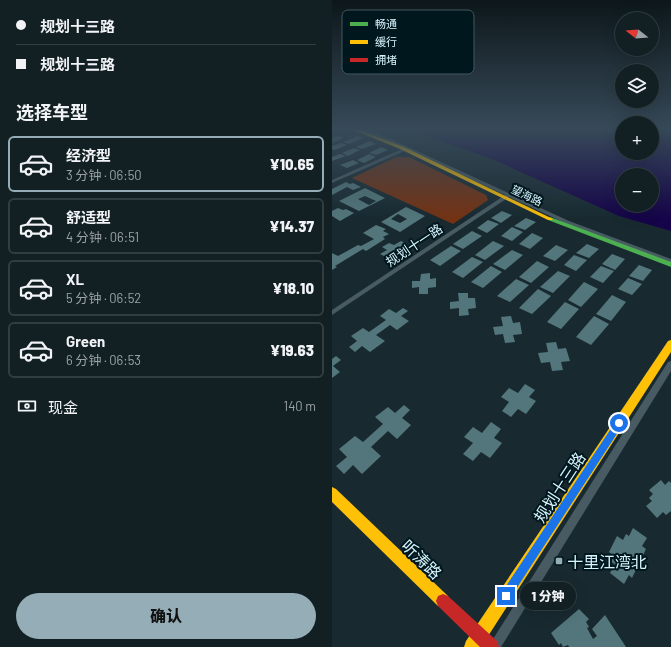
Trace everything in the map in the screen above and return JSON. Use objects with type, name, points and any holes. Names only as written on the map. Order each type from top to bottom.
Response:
[{"type":"street","points":[[332,182],[381,159]]},
{"type":"street","name":"望海路","points":[[429,159],[588,235],[671,265]]},
{"type":"street","name":"望海路","points":[[507,196],[591,232],[671,261]]},
{"type":"street","name":"规划十一路","points":[[332,313],[507,196]]},
{"type":"street","name":"规划十三路","points":[[472,647],[671,344]]},
{"type":"street","name":"规划十三路","points":[[492,647],[671,364]]},
{"type":"street","name":"听涛路","points":[[332,493],[492,647]]},
{"type":"shaded area","points":[[391,159],[413,159],[486,195],[488,200],[453,224],[352,178]]},
{"type":"shaded area","points":[[492,159],[671,159],[671,231],[619,216]]},
{"type":"building","points":[[359,159],[372,159],[364,163],[357,160]]},
{"type":"building","points":[[353,160],[359,163],[347,168],[340,165]]},
{"type":"building","points":[[346,182],[350,184],[353,183],[361,187],[353,190],[347,187],[332,195],[332,189]]},
{"type":"building","points":[[365,188],[385,198],[359,211],[339,201]],"holes":[[[365,196],[376,201],[369,205],[358,199]]]},
{"type":"building","points":[[406,207],[425,216],[400,232],[381,222]],"holes":[[[398,214],[407,219],[400,223],[391,219]]]},
{"type":"building","points":[[338,208],[343,210],[346,209],[354,213],[340,221],[332,216],[332,211]]},
{"type":"building","points":[[502,211],[512,215],[501,223],[491,218]]},
{"type":"building","points":[[526,218],[536,222],[525,230],[514,226]]},
{"type":"building","points":[[488,220],[499,224],[487,233],[477,228]]},
{"type":"building","points":[[376,225],[386,229],[383,231],[389,234],[383,237],[385,239],[366,251],[363,249],[335,266],[337,267],[332,270],[332,253],[338,256],[358,245],[361,246],[374,239],[363,233]]},
{"type":"building","points":[[512,227],[523,232],[512,241],[501,236]]},
{"type":"building","points":[[472,231],[482,236],[463,249],[453,244]]},
{"type":"building","points":[[532,233],[543,238],[530,249],[519,244]]},
{"type":"building","points":[[401,241],[407,244],[402,247],[406,250],[397,256],[392,253],[386,257],[380,254],[387,250],[382,247],[389,243],[394,245]]},
{"type":"building","points":[[493,241],[504,246],[485,260],[475,255]]},
{"type":"building","points":[[587,244],[599,249],[589,258],[576,253]]},
{"type":"building","points":[[556,245],[568,250],[555,261],[543,256]]},
{"type":"building","points":[[451,246],[461,251],[440,266],[430,260]]},
{"type":"building","points":[[512,250],[523,255],[505,270],[493,264]]},
{"type":"building","points":[[612,254],[625,259],[615,270],[602,264]]},
{"type":"building","points":[[574,255],[587,260],[576,271],[564,265]]},
{"type":"building","points":[[472,257],[483,262],[463,278],[452,272]]},
{"type":"building","points":[[537,261],[549,267],[531,283],[519,277]]},
{"type":"building","points":[[639,265],[652,270],[643,281],[629,276]]},
{"type":"building","points":[[491,266],[502,272],[483,288],[471,282]]},
{"type":"building","points":[[601,266],[614,271],[603,283],[590,277]]},
{"type":"building","points":[[558,271],[570,276],[553,293],[540,287]]},
{"type":"building","points":[[430,273],[430,279],[436,278],[436,287],[428,288],[428,294],[419,294],[419,287],[412,288],[412,281],[420,281],[421,274]]},
{"type":"building","points":[[628,278],[642,284],[632,295],[618,289]]},
{"type":"building","points":[[516,279],[529,285],[510,302],[497,296]]},
{"type":"building","points":[[584,282],[598,289],[581,307],[568,300]]},
{"type":"building","points":[[538,289],[551,296],[532,314],[519,308]]},
{"type":"building","points":[[458,293],[468,293],[468,298],[475,298],[476,308],[468,309],[469,315],[459,316],[459,308],[450,309],[450,302],[459,301]]},
{"type":"building","points":[[612,295],[626,302],[611,321],[596,314]]},
{"type":"building","points":[[565,302],[579,309],[561,329],[547,322]]},
{"type":"building","points":[[403,308],[408,311],[401,316],[409,321],[397,330],[390,325],[376,335],[385,341],[370,352],[362,346],[355,352],[349,347],[357,341],[351,336],[363,328],[369,332],[386,320],[380,316],[389,309],[396,313]]},
{"type":"building","points":[[511,316],[513,323],[520,322],[522,334],[513,335],[515,342],[505,343],[503,334],[495,335],[493,327],[503,326],[501,317]]},
{"type":"building","points":[[594,316],[609,324],[591,345],[576,337]]},
{"type":"building","points":[[556,342],[558,349],[566,348],[570,361],[561,362],[563,370],[552,371],[550,362],[541,363],[538,353],[548,352],[546,343]]},
{"type":"building","points":[[336,356],[341,360],[333,366],[340,372],[332,378],[332,359]]},
{"type":"building","points":[[525,384],[535,390],[529,397],[536,401],[526,414],[518,409],[511,417],[502,411],[509,402],[501,397],[509,388],[518,393]]},
{"type":"building","points":[[404,405],[410,410],[402,418],[411,425],[397,439],[388,431],[371,447],[381,456],[362,474],[353,465],[344,474],[336,466],[347,457],[339,449],[355,436],[363,442],[383,424],[375,417],[388,407],[395,413]]},
{"type":"building","points":[[491,422],[501,429],[494,438],[502,443],[490,458],[481,452],[473,461],[463,454],[473,443],[464,437],[473,427],[482,433]]},
{"type":"building","points":[[661,480],[665,485],[669,481],[671,483],[671,511],[666,515],[663,512],[657,518],[646,506],[652,501],[649,498],[653,494],[649,490]]},
{"type":"building","points":[[633,528],[647,538],[642,546],[646,549],[632,578],[629,575],[624,584],[610,573],[615,564],[611,562],[614,556],[609,552],[617,536],[623,540],[626,534],[629,536]]},
{"type":"building","points":[[579,609],[589,619],[586,622],[589,627],[587,628],[593,639],[597,636],[592,629],[605,615],[626,647],[569,647],[568,645],[563,647],[561,643],[559,645],[551,633]]},
{"type":"traffic: fast","points":[[550,219],[671,265]]},
{"type":"traffic: slow","points":[[425,159],[550,219]]},
{"type":"traffic: slow","points":[[472,647],[671,344]]},
{"type":"traffic: slow","points":[[332,493],[443,601]]},
{"type":"traffic: jam","points":[[443,601],[491,647]]},
{"type":"place","name":"十里江湾北","points":[[559,561]]},
{"type":"route","points":[[506,596],[619,423]]}]
